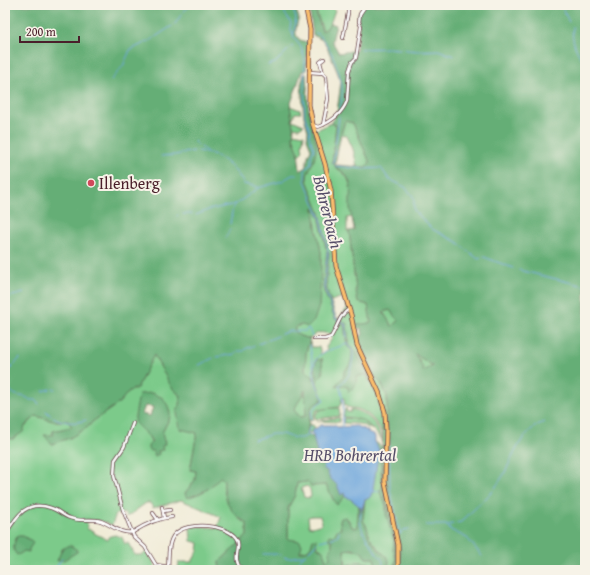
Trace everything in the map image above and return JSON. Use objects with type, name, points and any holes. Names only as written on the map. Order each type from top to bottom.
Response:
[{"type":"main road","points":[[305,5],[310,29],[309,100],[312,125],[330,184],[333,205],[336,266],[350,309],[357,345],[379,392],[384,408],[386,430],[385,482],[398,545],[398,570]]},
{"type":"street","points":[[343,38],[348,5]]},
{"type":"street","points":[[312,125],[318,127],[322,126],[341,113],[347,101],[349,71],[352,62],[356,58],[361,26],[359,22],[360,14],[366,5]]},
{"type":"street","points":[[322,126],[328,99],[326,76],[323,73],[320,62],[324,59]]},
{"type":"street","points":[[309,72],[323,73]]},
{"type":"street","points":[[314,339],[326,340],[331,337],[339,321],[346,311],[350,309]]},
{"type":"street","points":[[133,423],[124,447],[116,460],[114,470],[115,482],[123,510],[134,537],[148,550],[156,565],[168,568],[171,541],[175,534],[189,527],[213,527],[232,534],[237,540],[236,558],[238,565],[242,570]]},
{"type":"street","points":[[5,535],[21,512],[32,507],[41,506],[51,507],[70,519],[97,520],[128,533],[158,520],[172,517]]},
{"type":"street","points":[[162,507],[164,518]]},
{"type":"street","points":[[163,511],[170,510]]},
{"type":"street","points":[[153,513],[158,520]]},
{"type":"street","points":[[154,570],[156,565]]},
{"type":"green space","points":[[5,5],[291,5],[294,11],[296,10],[299,18],[296,27],[297,37],[308,42],[306,71],[302,71],[290,106],[294,128],[293,138],[298,151],[300,171],[306,166],[308,154],[311,149],[307,139],[308,131],[304,117],[301,84],[304,74],[306,74],[309,111],[317,146],[314,160],[307,175],[307,180],[320,213],[328,248],[326,248],[319,216],[314,208],[321,252],[319,306],[314,321],[308,327],[302,325],[295,327],[295,332],[300,336],[310,339],[306,352],[305,371],[312,375],[314,380],[317,375],[314,369],[315,364],[317,359],[321,360],[322,358],[323,374],[317,380],[317,383],[322,400],[311,407],[307,433],[337,450],[365,496],[363,520],[367,527],[369,537],[389,561],[387,570],[377,570],[374,558],[366,558],[361,551],[351,549],[344,550],[346,566],[357,562],[364,562],[371,564],[372,570],[220,570],[219,562],[247,536],[247,523],[236,515],[226,500],[224,480],[220,477],[206,490],[187,498],[185,493],[195,480],[196,471],[190,470],[197,433],[180,429],[177,413],[181,396],[172,388],[154,355],[137,388],[129,391],[119,403],[92,422],[88,427],[70,438],[52,444],[44,435],[53,435],[53,431],[72,427],[68,421],[53,421],[36,416],[25,426],[23,432],[13,439],[5,438]],"holes":[[[305,390],[306,416],[300,417],[294,410]],[[307,482],[311,486],[326,485],[337,505],[345,496],[359,499],[357,520],[358,527],[352,527],[346,517],[341,518],[341,529],[337,530],[334,536],[329,535],[329,540],[332,540],[332,547],[330,550],[330,558],[326,560],[323,551],[316,546],[317,539],[313,539],[308,550],[300,552],[302,545],[300,541],[288,539],[288,508],[295,495],[297,483]]]},
{"type":"green space","points":[[314,5],[329,5],[335,10],[329,27],[323,31]]},
{"type":"green space","points":[[364,5],[585,5],[585,570],[400,570],[400,548],[388,488],[387,396],[381,383],[371,371],[360,350],[357,337],[363,335],[361,328],[355,330],[354,325],[371,323],[368,305],[358,302],[357,298],[349,231],[354,230],[350,208],[350,184],[346,175],[335,167],[335,165],[365,167],[370,163],[353,123],[345,121],[335,164],[332,163],[336,125],[331,123],[337,112],[341,81],[324,41],[313,35],[309,7],[314,6],[322,31],[326,29],[330,23],[336,25],[332,41],[339,53],[356,50],[359,28],[358,14]],"holes":[[[390,310],[399,321],[392,326],[383,312]],[[415,354],[433,366],[423,371],[422,366]]]},
{"type":"green space","points":[[290,106],[300,110],[301,113],[295,113],[292,120]]},
{"type":"green space","points":[[292,120],[304,125],[299,128],[293,127]]},
{"type":"green space","points":[[345,121],[353,123],[370,163],[365,167],[357,166],[353,149],[347,136],[341,134]]},
{"type":"green space","points":[[331,123],[336,125],[332,163],[335,164],[335,167],[347,177],[351,189],[352,217],[347,218],[347,231],[349,231],[357,298],[358,302],[368,305],[372,324],[354,325],[357,337],[374,375],[381,383],[387,396],[388,488],[400,548],[400,570],[396,570],[395,541],[383,479],[383,431],[381,432],[375,421],[366,413],[358,409],[345,406],[344,398],[341,399],[342,402],[339,407],[317,410],[313,419],[310,420],[309,425],[313,425],[316,429],[313,432],[307,433],[311,407],[321,400],[322,397],[317,380],[323,374],[322,359],[315,373],[317,375],[314,380],[312,375],[305,371],[306,352],[310,342],[311,347],[319,347],[321,354],[327,351],[326,347],[332,339],[330,334],[323,333],[317,333],[310,339],[300,336],[295,332],[295,326],[303,325],[319,306],[321,252],[314,208],[319,216],[326,248],[328,248],[320,213],[307,180],[308,171],[314,160],[312,127],[317,130]],"holes":[[[327,251],[329,253],[327,290],[331,301],[343,297],[347,308],[339,319],[346,323],[350,346],[356,351],[372,381],[381,403],[383,431],[378,398],[366,374],[357,377],[356,385],[349,392],[348,387],[340,385],[337,387],[338,382],[344,376],[344,372],[352,362],[352,351],[347,346],[344,324],[338,322],[324,292],[323,287]]]},
{"type":"green space","points":[[293,133],[304,135],[302,145],[303,151],[298,156],[294,139]]},
{"type":"green space","points":[[327,251],[329,253],[326,287],[336,317],[339,319],[338,322],[335,319],[323,287]]},
{"type":"green space","points":[[390,310],[400,321],[392,326],[383,312]]},
{"type":"green space","points":[[340,320],[346,323],[350,346],[355,349],[373,384],[379,397],[383,413],[382,470],[394,536],[396,560],[393,550],[394,541],[386,514],[386,506],[379,490],[382,489],[380,449],[382,448],[382,419],[375,391],[366,374],[357,377],[356,385],[349,392],[348,387],[340,385],[336,387],[338,382],[344,376],[344,372],[350,365],[352,354],[352,351],[347,346],[344,324],[339,322]]},
{"type":"green space","points":[[414,353],[433,366],[423,372],[420,362]]},
{"type":"green space","points":[[154,354],[172,388],[181,396],[177,413],[197,433],[190,470],[196,471],[195,480],[185,493],[187,497],[206,490],[220,476],[224,480],[224,492],[239,519],[247,523],[247,536],[219,562],[220,570],[178,570],[179,562],[192,562],[198,551],[199,543],[191,541],[190,528],[194,526],[217,528],[221,517],[181,500],[153,508],[150,503],[146,503],[127,517],[125,513],[116,514],[112,525],[101,521],[87,520],[87,529],[94,531],[94,533],[108,540],[110,536],[115,535],[122,537],[125,544],[128,543],[135,555],[143,555],[147,551],[155,565],[154,570],[100,570],[98,567],[89,570],[5,570],[5,438],[13,439],[36,416],[53,421],[68,421],[72,427],[53,431],[52,444],[88,427],[92,422],[119,403],[129,391],[137,388]],"holes":[[[152,393],[170,417],[162,433],[165,441],[158,451],[159,453],[155,455],[149,437],[134,422]]]},
{"type":"green space","points":[[305,390],[306,416],[300,417],[294,410]]},
{"type":"green space","points":[[152,393],[163,398],[170,413],[170,417],[162,433],[165,444],[162,446],[163,450],[158,451],[159,454],[155,456],[153,451],[148,449],[148,446],[152,442],[149,437],[134,422],[139,394]],"holes":[[[145,406],[153,407],[150,416],[142,414]]]},
{"type":"green space","points":[[339,408],[340,416],[315,419],[315,415],[319,411]]},
{"type":"green space","points":[[346,408],[347,412],[351,412],[351,409],[357,410],[371,419],[380,433],[381,439],[365,422],[343,417]]},
{"type":"green space","points":[[340,418],[340,422],[316,421]]},
{"type":"green space","points":[[344,418],[362,420],[373,430],[360,424],[343,423]]},
{"type":"green space","points":[[342,440],[374,441],[382,447],[380,449],[382,489],[379,490],[386,506],[386,514],[394,541],[393,550],[396,560],[393,570],[387,570],[389,561],[369,537],[367,527],[363,520],[365,500]]},
{"type":"green space","points":[[307,482],[312,486],[326,485],[337,505],[345,496],[359,499],[357,520],[358,527],[352,527],[348,519],[340,521],[341,529],[334,537],[328,537],[332,539],[332,547],[330,550],[330,558],[326,560],[313,539],[308,550],[299,552],[288,539],[288,508],[295,495],[297,483]],"holes":[[[307,486],[310,489],[311,497],[308,498],[304,497],[301,488]],[[320,516],[322,524],[312,527],[309,526],[308,517]]]},
{"type":"green space","points":[[17,536],[23,536],[32,541],[33,543],[29,549],[29,552],[24,551],[17,555],[15,553],[14,546]]},
{"type":"green space","points":[[70,545],[77,550],[77,552],[64,560],[57,561],[62,549]]},
{"type":"green space","points":[[344,549],[361,551],[366,558],[374,558],[377,570],[372,570],[369,563],[357,562],[346,566]]},
{"type":"green space","points":[[396,560],[396,570],[393,570]]},
{"type":"water","name":"HRB Bohrertal","points":[[321,425],[335,425],[337,427],[356,426],[375,436],[375,442],[379,451],[373,489],[375,492],[372,492],[370,497],[365,500],[360,515],[361,507],[345,497],[344,493],[341,495],[337,485],[324,469],[323,463],[317,453],[312,429],[315,429]]},
{"type":"waterway","points":[[175,24],[183,12],[191,5]]},
{"type":"waterway","points":[[282,5],[291,23],[290,28],[293,34]]},
{"type":"waterway","name":"Bohrerbach","points":[[291,5],[296,18],[293,37],[301,47],[305,60],[305,116],[310,131],[309,136],[314,149],[311,156],[311,163],[305,169],[305,181],[321,219],[328,250],[324,288],[336,319],[345,324],[348,344],[353,351],[348,377],[339,386],[343,401],[342,428]]},
{"type":"waterway","points":[[561,5],[569,22]]},
{"type":"waterway","points":[[111,80],[123,66],[130,50],[149,41],[172,26]]},
{"type":"waterway","points":[[573,27],[575,46],[585,63]]},
{"type":"waterway","points":[[316,33],[326,43],[339,72],[342,86],[340,111]]},
{"type":"waterway","points":[[360,49],[388,48]]},
{"type":"waterway","points":[[389,48],[418,51],[438,50],[454,56]]},
{"type":"waterway","points":[[268,65],[275,63],[288,50]]},
{"type":"waterway","points":[[333,164],[339,117]]},
{"type":"waterway","points":[[194,141],[198,145]]},
{"type":"waterway","points":[[201,147],[207,152]]},
{"type":"waterway","points":[[161,156],[194,151]]},
{"type":"waterway","points":[[198,151],[210,153],[221,158],[238,174],[244,184],[258,187]]},
{"type":"waterway","points":[[335,166],[364,169],[380,168]]},
{"type":"waterway","points":[[381,168],[389,179],[405,187],[412,195],[414,198],[414,210],[432,229],[457,242],[478,259],[481,258]]},
{"type":"waterway","points":[[196,215],[208,210],[236,204],[258,188],[282,181],[292,175],[298,175]]},
{"type":"waterway","points":[[230,224],[233,207],[236,204]]},
{"type":"waterway","points":[[183,214],[192,214]]},
{"type":"waterway","points":[[226,237],[230,229]]},
{"type":"waterway","points":[[484,257],[513,268]]},
{"type":"waterway","points":[[519,270],[585,286]]},
{"type":"waterway","points":[[5,298],[24,293]]},
{"type":"waterway","points":[[281,334],[290,331],[306,331],[308,328],[312,337]]},
{"type":"waterway","points":[[258,344],[278,336]]},
{"type":"waterway","points":[[311,419],[314,408],[324,400],[318,389],[314,375],[315,363],[318,357],[323,353],[347,344]]},
{"type":"waterway","points":[[238,351],[244,351],[245,349],[255,345]]},
{"type":"waterway","points":[[310,345],[313,366]]},
{"type":"waterway","points":[[217,357],[235,354],[236,352]]},
{"type":"waterway","points":[[5,375],[20,358]]},
{"type":"waterway","points":[[199,365],[213,358]]},
{"type":"waterway","points":[[8,387],[13,394],[30,400],[36,400],[39,404]]},
{"type":"waterway","points":[[43,391],[50,389]]},
{"type":"waterway","points":[[46,411],[54,418],[64,422],[81,422],[86,420]]},
{"type":"waterway","points":[[495,488],[525,436],[536,426],[544,422]]},
{"type":"waterway","points":[[307,434],[310,427]]},
{"type":"waterway","points":[[254,440],[272,434],[282,434],[295,438],[302,438],[313,433]]},
{"type":"waterway","points":[[389,440],[390,490],[400,534]]},
{"type":"waterway","points":[[371,492],[380,491]]},
{"type":"waterway","points":[[426,525],[448,525],[461,522],[493,491]]},
{"type":"waterway","name":"Bohrerbach","points":[[361,513],[360,519],[362,529],[376,553],[382,560],[383,565],[381,570]]},
{"type":"waterway","points":[[446,525],[451,530],[467,538],[482,556]]},
{"type":"waterway","points":[[400,534],[403,530],[409,529]]},
{"type":"waterway","points":[[331,539],[338,535],[339,531]]},
{"type":"waterway","points":[[320,541],[328,539]]},
{"type":"waterway","points":[[309,551],[317,543]]},
{"type":"waterway","points":[[263,554],[277,554]]},
{"type":"waterway","points":[[296,570],[301,558],[306,554]]},
{"type":"waterway","points":[[284,557],[288,558],[304,555]]},
{"type":"waterway","points":[[54,570],[62,559]]},
{"type":"place","name":"Illenberg","points":[[91,183]]}]
